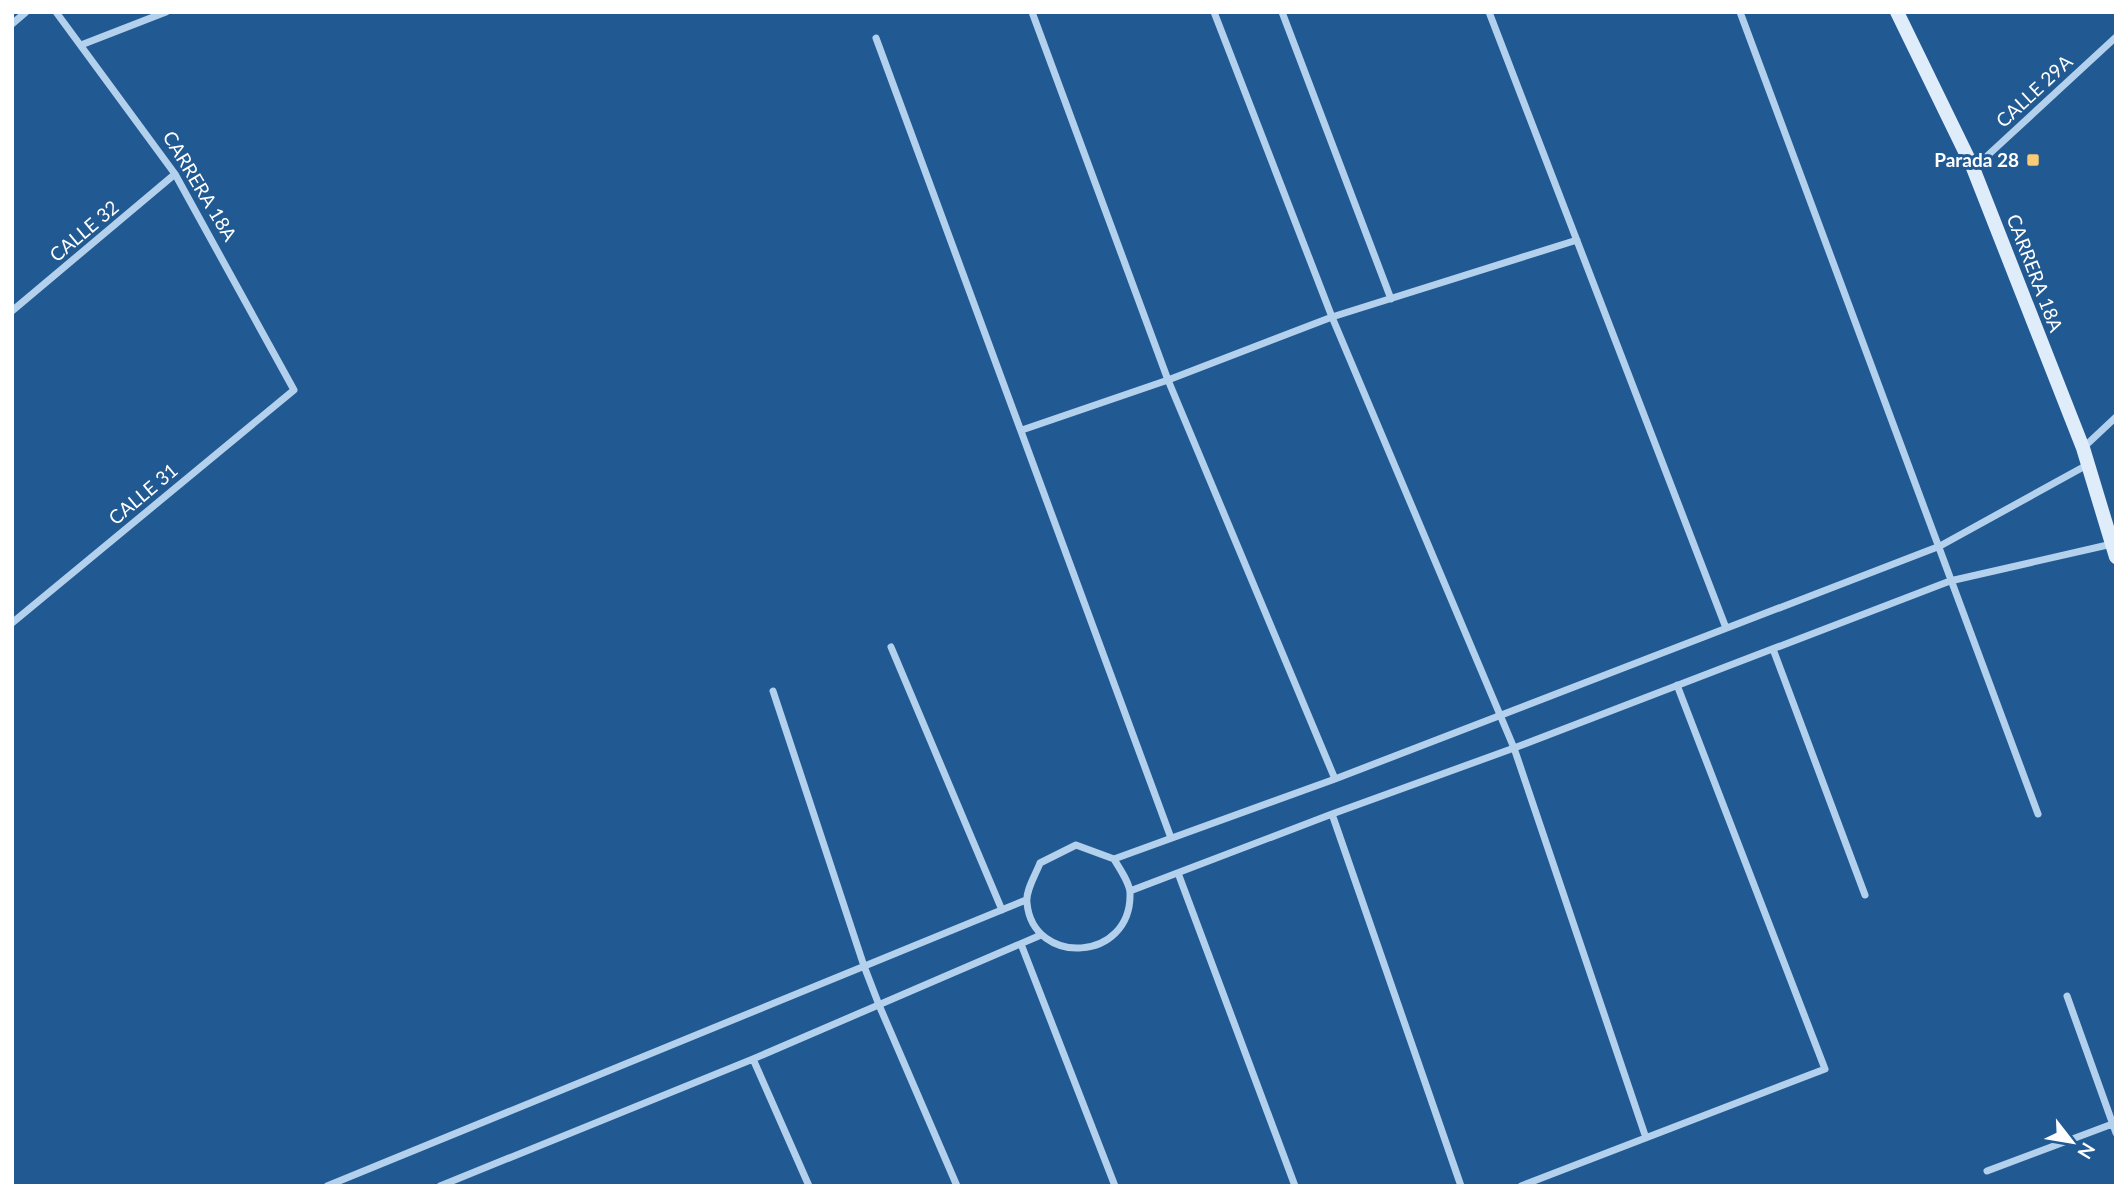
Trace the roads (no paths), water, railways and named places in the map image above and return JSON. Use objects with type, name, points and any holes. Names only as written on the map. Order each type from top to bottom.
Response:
[{"type":"main road","name":"CARRERA 18A","points":[[1897,12],[1973,168],[2083,448],[2114,551]]},
{"type":"street","points":[[12,24],[26,12]]},
{"type":"street","name":"CARRERA 18A","points":[[56,12],[175,174],[294,390]]},
{"type":"street","points":[[81,45],[166,12]]},
{"type":"street","points":[[1032,12],[1168,380],[1335,779]]},
{"type":"street","points":[[1214,12],[1332,317],[1514,748],[1646,1138]]},
{"type":"street","points":[[1282,12],[1391,299]]},
{"type":"street","points":[[1489,12],[1726,628]]},
{"type":"street","points":[[1741,12],[2038,814]]},
{"type":"street","name":"CALLE 29A","points":[[1973,168],[2116,37]]},
{"type":"street","points":[[876,38],[1171,838]]},
{"type":"street","name":"CALLE 32","points":[[12,311],[175,174]]},
{"type":"street","points":[[1022,430],[1168,380],[1332,317],[1577,240]]},
{"type":"street","name":"CALLE 31","points":[[12,623],[294,390]]},
{"type":"street","points":[[2083,448],[2116,417]]},
{"type":"street","points":[[1114,859],[1130,891],[1125,923],[1101,945],[1069,950],[1041,935],[1030,919],[1026,900],[1040,863],[1076,845],[1114,859],[1335,779],[1940,546],[2087,465]]},
{"type":"street","points":[[1130,891],[1950,581],[2114,551]]},
{"type":"street","points":[[891,647],[1002,910]]},
{"type":"street","points":[[1773,649],[1865,895]]},
{"type":"street","points":[[1521,1186],[1825,1069],[1677,685]]},
{"type":"street","points":[[773,691],[864,966],[957,1186]]},
{"type":"street","points":[[1332,814],[1461,1186]]},
{"type":"street","points":[[1178,873],[1295,1186]]},
{"type":"street","points":[[327,1186],[1026,900]]},
{"type":"street","points":[[439,1186],[753,1059],[1041,935]]},
{"type":"street","points":[[1020,944],[1115,1186]]},
{"type":"street","points":[[2067,996],[2116,1133]]},
{"type":"street","points":[[753,1059],[809,1186]]},
{"type":"street","points":[[1987,1171],[2114,1124]]},
{"type":"place","name":"Parada 28","points":[[2033,160]]}]
